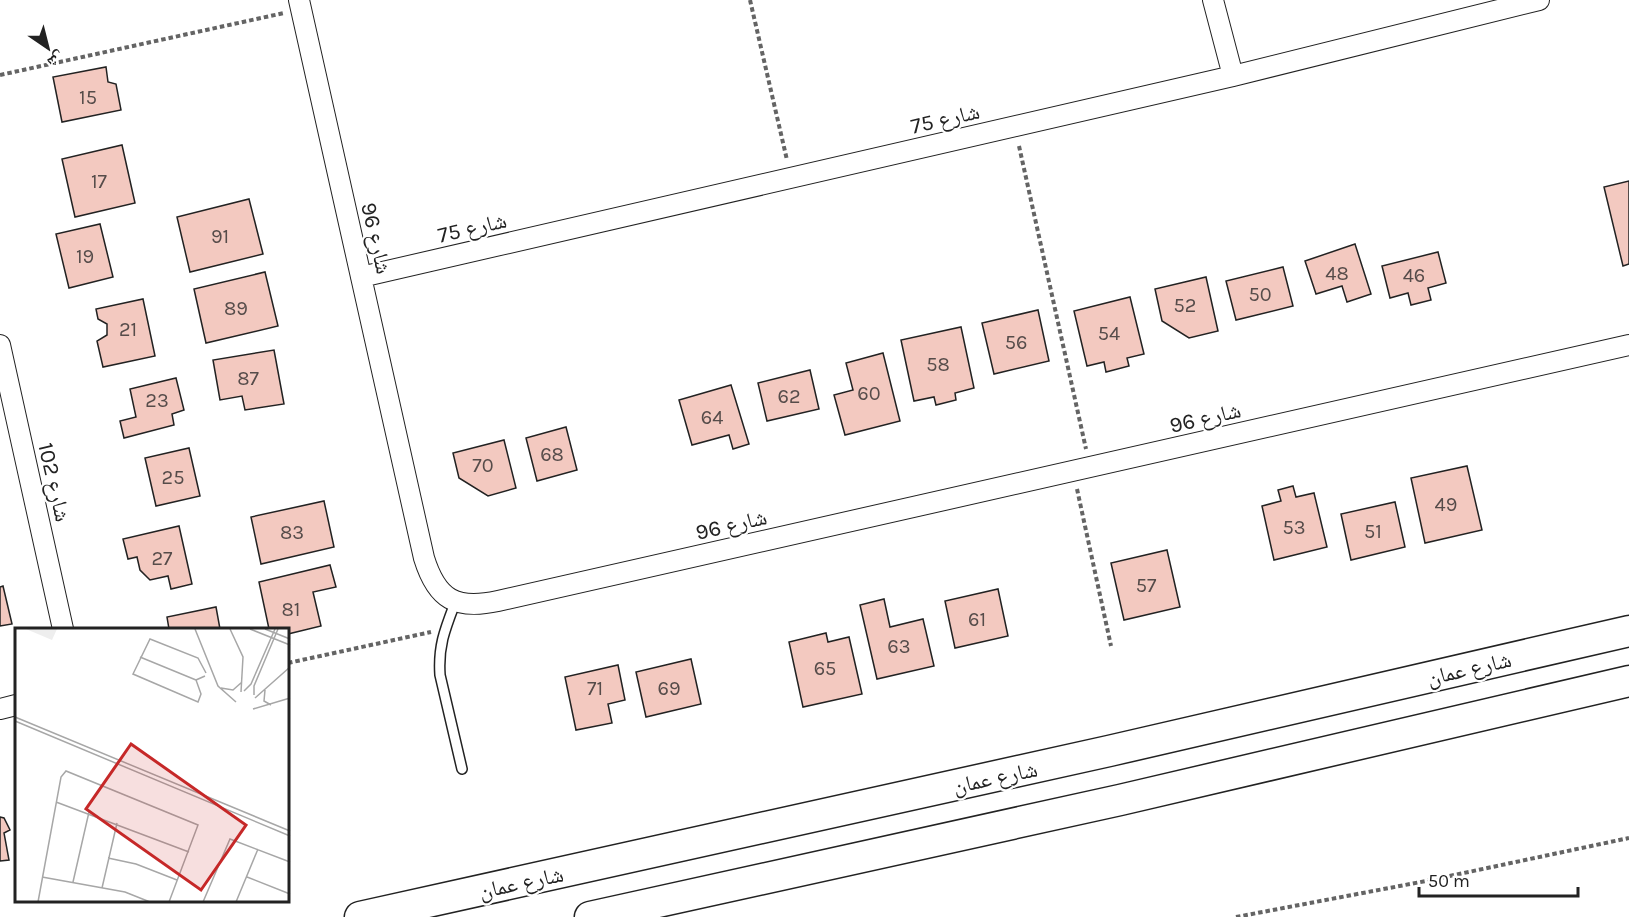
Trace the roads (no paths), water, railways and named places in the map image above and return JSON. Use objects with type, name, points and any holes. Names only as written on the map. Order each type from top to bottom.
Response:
[{"type":"main road","name":"شارع عمان","points":[[360,917],[1109,751],[1629,631]]},
{"type":"main road","points":[[590,917],[1120,800],[1629,681]]},
{"type":"street","points":[[1213,0],[1233,76]]},
{"type":"street","name":"شارع 75","points":[[361,277],[1233,76],[1539,0]]},
{"type":"street","name":"شارع 96","points":[[300,5],[424,558],[435,584],[455,603],[484,604],[498,601],[1629,345]]},
{"type":"street","name":"شارع 102","points":[[0,345],[63,628]]},
{"type":"street","points":[[0,709],[15,705]]},
{"type":"lane","points":[[455,603],[440,644],[440,675],[462,769]]}]
